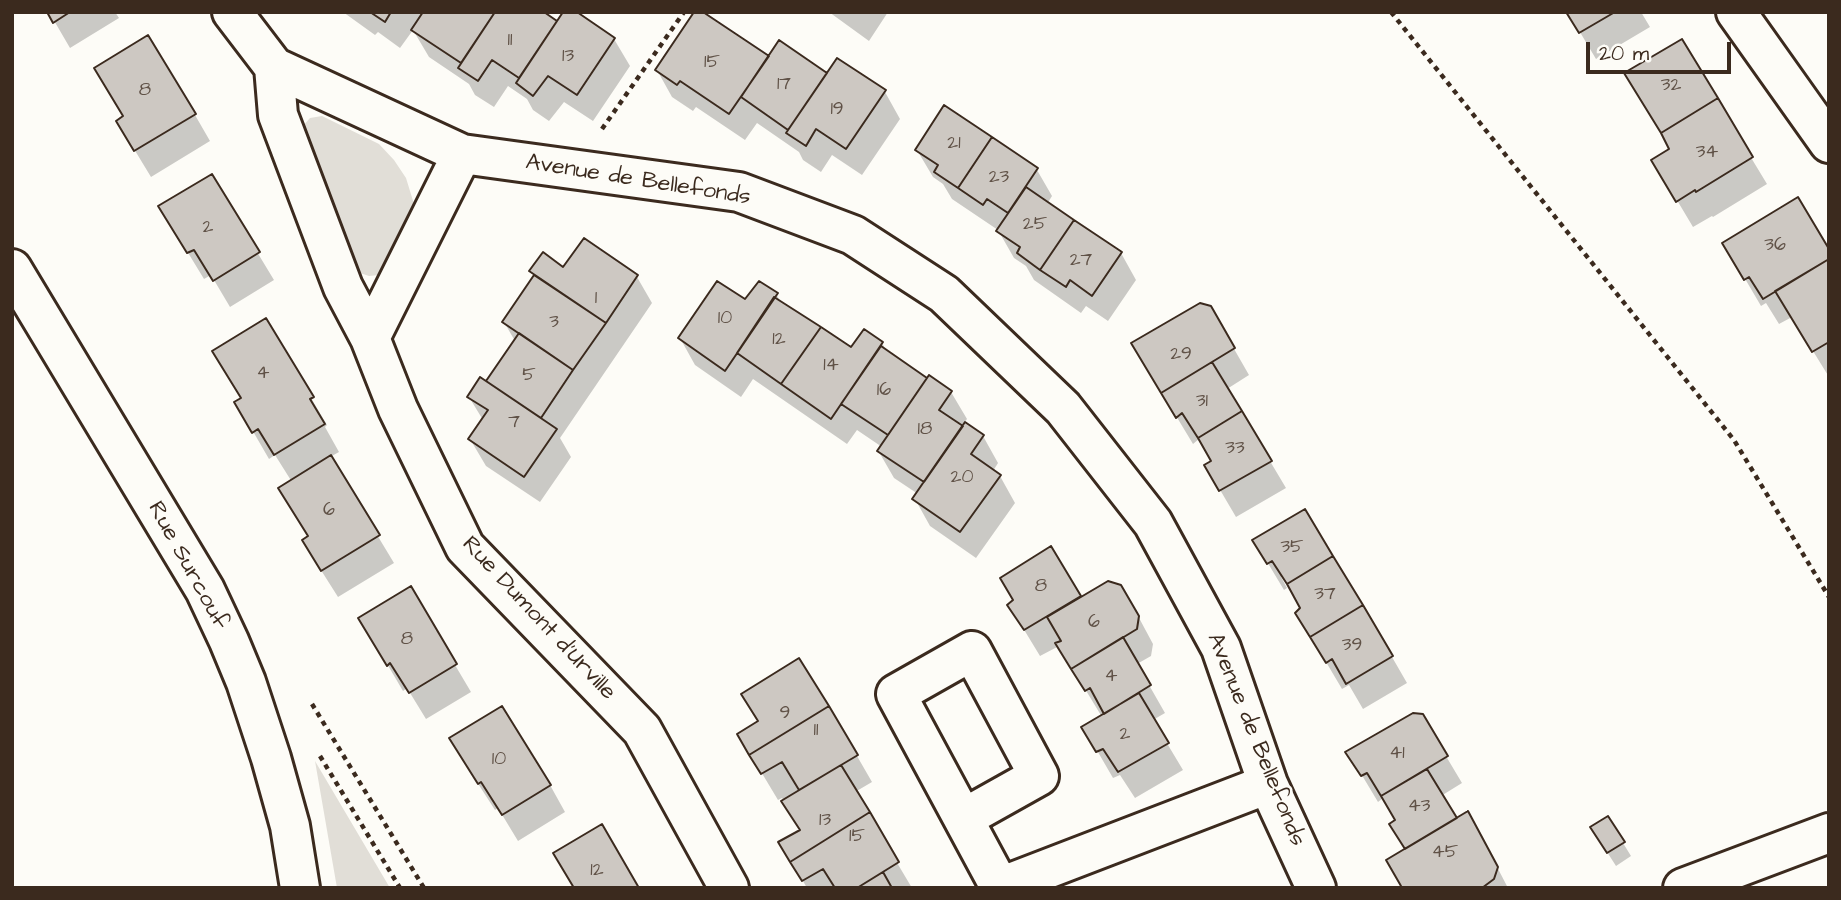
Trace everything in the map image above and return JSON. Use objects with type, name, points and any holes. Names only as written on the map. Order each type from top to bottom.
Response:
[{"type":"street","name":"Avenue de Bellefonds","points":[[232,12],[274,67],[463,154],[739,192],[853,235],[944,295],[1063,408],[1153,523],[1221,648],[1268,784],[1317,888]]},
{"type":"street","points":[[1736,12],[1829,143]]},
{"type":"street","name":"Rue Dumont d'Urville","points":[[274,67],[278,115],[343,287],[370,338],[398,409],[465,547],[642,730],[729,888]]},
{"type":"street","points":[[370,338],[463,154]]},
{"type":"street","name":"Rue Surcouf","points":[[12,269],[205,590],[246,682],[263,734],[290,826],[300,888]]},
{"type":"street","points":[[964,818],[1000,887],[1268,784]]},
{"type":"street","points":[[1683,888],[1829,833]]},
{"type":"path","points":[[573,170],[684,12]]},
{"type":"path","points":[[1391,12],[1734,440],[1829,597]]},
{"type":"path","points":[[312,704],[424,888]]},
{"type":"path","points":[[263,734],[295,732],[305,737],[316,749],[400,888]]},
{"type":"shaded area","points":[[322,116],[379,144],[406,178],[414,204],[414,221],[390,266],[379,275],[369,276],[351,270],[299,137],[310,118]]},
{"type":"shaded area","points":[[315,761],[390,888],[337,888]]},
{"type":"building","points":[[47,12],[70,12],[53,23]]},
{"type":"building","points":[[370,12],[391,12],[385,22]]},
{"type":"building","points":[[423,12],[495,12],[461,63],[411,30]]},
{"type":"building","points":[[495,12],[544,12],[557,21],[519,78],[492,60],[478,81],[458,68]]},
{"type":"building","points":[[563,12],[577,12],[615,38],[577,95],[548,76],[533,96],[516,83]]},
{"type":"building","points":[[694,12],[703,12],[769,56],[729,114],[680,81],[677,85],[655,70]]},
{"type":"building","points":[[1566,12],[1615,12],[1579,33]]},
{"type":"building","points":[[148,35],[196,114],[134,151],[116,121],[123,116],[94,68]]},
{"type":"building","points":[[1682,39],[1718,98],[1661,133],[1624,73]]},
{"type":"building","points":[[779,40],[827,73],[788,130],[741,97]]},
{"type":"building","points":[[837,58],[886,90],[846,149],[816,129],[806,146],[786,133]]},
{"type":"building","points":[[1718,98],[1753,157],[1676,202],[1651,160],[1669,149],[1661,133]]},
{"type":"building","points":[[944,105],[992,137],[958,188],[934,172],[938,165],[915,150]]},
{"type":"building","points":[[992,137],[1038,168],[1008,213],[987,199],[983,205],[958,188]]},
{"type":"building","points":[[212,174],[260,252],[213,281],[194,250],[187,253],[158,206]]},
{"type":"building","points":[[1026,187],[1074,220],[1040,270],[1017,253],[1020,247],[996,231]]},
{"type":"building","points":[[1798,197],[1829,249],[1829,259],[1763,299],[1749,277],[1744,280],[1722,243]]},
{"type":"building","points":[[1074,220],[1122,252],[1092,296],[1070,280],[1066,287],[1040,270]]},
{"type":"building","points":[[584,238],[638,275],[606,323],[529,271],[543,252],[563,267]]},
{"type":"building","points":[[1829,259],[1829,342],[1812,352],[1775,291]]},
{"type":"building","points":[[534,275],[606,323],[573,370],[502,322]]},
{"type":"building","points":[[717,281],[745,299],[759,281],[778,293],[725,371],[678,338]]},
{"type":"building","points":[[774,297],[821,327],[781,384],[737,353]]},
{"type":"building","points":[[1200,303],[1211,306],[1235,348],[1161,393],[1131,343]]},
{"type":"building","points":[[266,318],[314,397],[310,399],[325,424],[274,455],[258,429],[252,433],[234,402],[241,398],[212,351]]},
{"type":"building","points":[[821,327],[851,347],[864,329],[883,342],[831,419],[781,384]]},
{"type":"building","points":[[519,333],[573,370],[541,418],[486,381]]},
{"type":"building","points":[[881,346],[927,378],[888,435],[841,404]]},
{"type":"building","points":[[1212,362],[1242,411],[1198,438],[1182,413],[1176,418],[1161,393]]},
{"type":"building","points":[[929,375],[952,391],[939,410],[963,426],[924,482],[877,451]]},
{"type":"building","points":[[480,377],[557,429],[524,477],[468,439],[488,410],[467,397]]},
{"type":"building","points":[[1242,411],[1272,461],[1219,491],[1204,465],[1211,461],[1198,438]]},
{"type":"building","points":[[965,422],[984,435],[971,454],[1001,475],[960,532],[912,499]]},
{"type":"building","points":[[331,455],[380,535],[321,571],[302,540],[308,536],[278,488]]},
{"type":"building","points":[[1305,509],[1333,556],[1287,584],[1272,561],[1267,564],[1252,540]]},
{"type":"building","points":[[1051,546],[1081,596],[1024,630],[1007,605],[1013,600],[1000,578]]},
{"type":"building","points":[[1333,556],[1363,605],[1310,637],[1295,613],[1300,608],[1287,584]]},
{"type":"building","points":[[1108,581],[1121,585],[1139,616],[1137,629],[1071,669],[1055,643],[1061,641],[1047,617]]},
{"type":"building","points":[[411,586],[457,664],[409,693],[390,663],[387,666],[358,618]]},
{"type":"building","points":[[1363,605],[1393,656],[1346,684],[1332,659],[1326,663],[1310,637]]},
{"type":"building","points":[[1123,637],[1151,685],[1104,714],[1090,688],[1085,691],[1071,669]]},
{"type":"building","points":[[799,658],[829,706],[749,755],[737,734],[758,721],[741,694]]},
{"type":"building","points":[[1139,693],[1169,743],[1118,772],[1103,749],[1096,752],[1081,727]]},
{"type":"building","points":[[502,706],[551,785],[502,815],[481,782],[478,784],[449,738]]},
{"type":"building","points":[[829,706],[858,755],[799,790],[782,762],[761,774],[749,755]]},
{"type":"building","points":[[1413,713],[1423,714],[1448,756],[1381,796],[1367,773],[1361,776],[1345,752]]},
{"type":"building","points":[[841,765],[870,812],[790,862],[778,842],[800,830],[781,801]]},
{"type":"building","points":[[1427,769],[1457,818],[1405,849],[1389,824],[1395,820],[1381,796]]},
{"type":"building","points":[[1468,811],[1498,867],[1494,879],[1482,888],[1399,888],[1401,886],[1386,860]]},
{"type":"building","points":[[870,812],[899,862],[857,888],[835,888],[823,869],[802,881],[790,862]]},
{"type":"building","points":[[1608,816],[1625,842],[1607,853],[1590,827]]},
{"type":"building","points":[[602,824],[639,888],[574,888],[553,853]]},
{"type":"building","points":[[883,872],[892,888],[857,888]]}]
